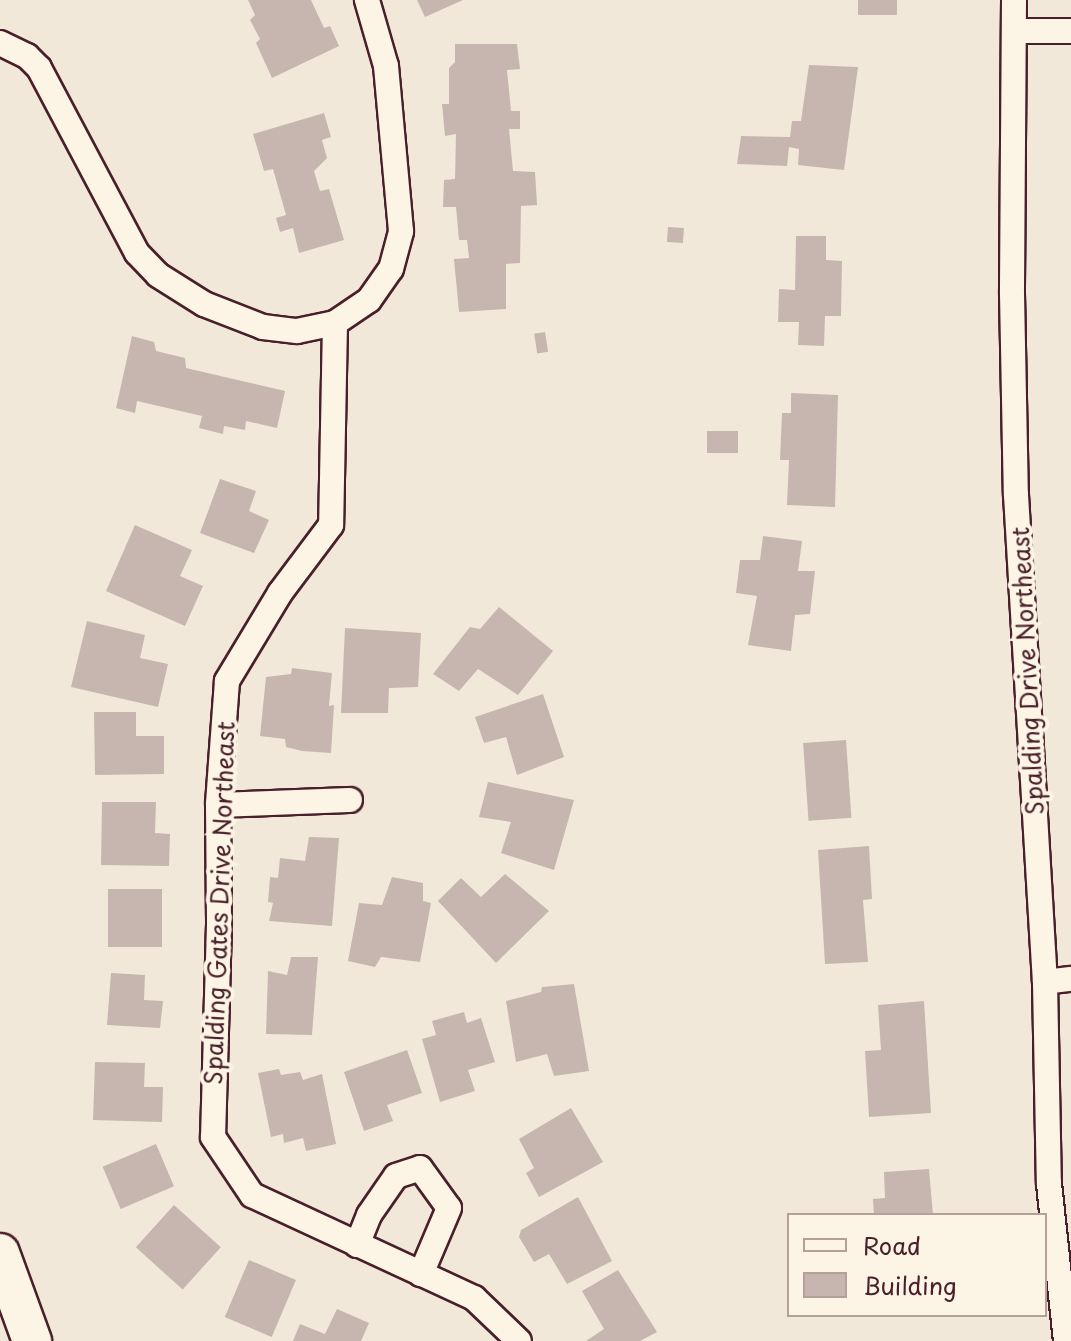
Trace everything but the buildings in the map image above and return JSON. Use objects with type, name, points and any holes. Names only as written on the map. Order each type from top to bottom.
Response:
[{"type":"main road","points":[[0,1253],[32,1341]]},
{"type":"street","points":[[0,43],[27,56],[39,68],[137,253],[158,275],[204,304],[263,327],[297,331],[335,323],[369,300],[391,269],[401,231],[386,66],[367,0]]},
{"type":"street","name":"Spalding Drive Northeast","points":[[1014,0],[1016,495],[1045,982],[1049,1184],[1066,1341]]},
{"type":"street","points":[[1014,31],[1071,31]]},
{"type":"street","name":"Spalding Gates Drive Northeast","points":[[335,323],[331,525],[280,593],[227,681],[218,805],[219,924],[213,1137],[252,1195],[474,1298],[519,1341]]},
{"type":"street","points":[[218,805],[350,800]]},
{"type":"street","points":[[1045,982],[1071,979]]},
{"type":"street","points":[[357,1245],[369,1215],[396,1176],[420,1168],[449,1208],[421,1274]]}]
